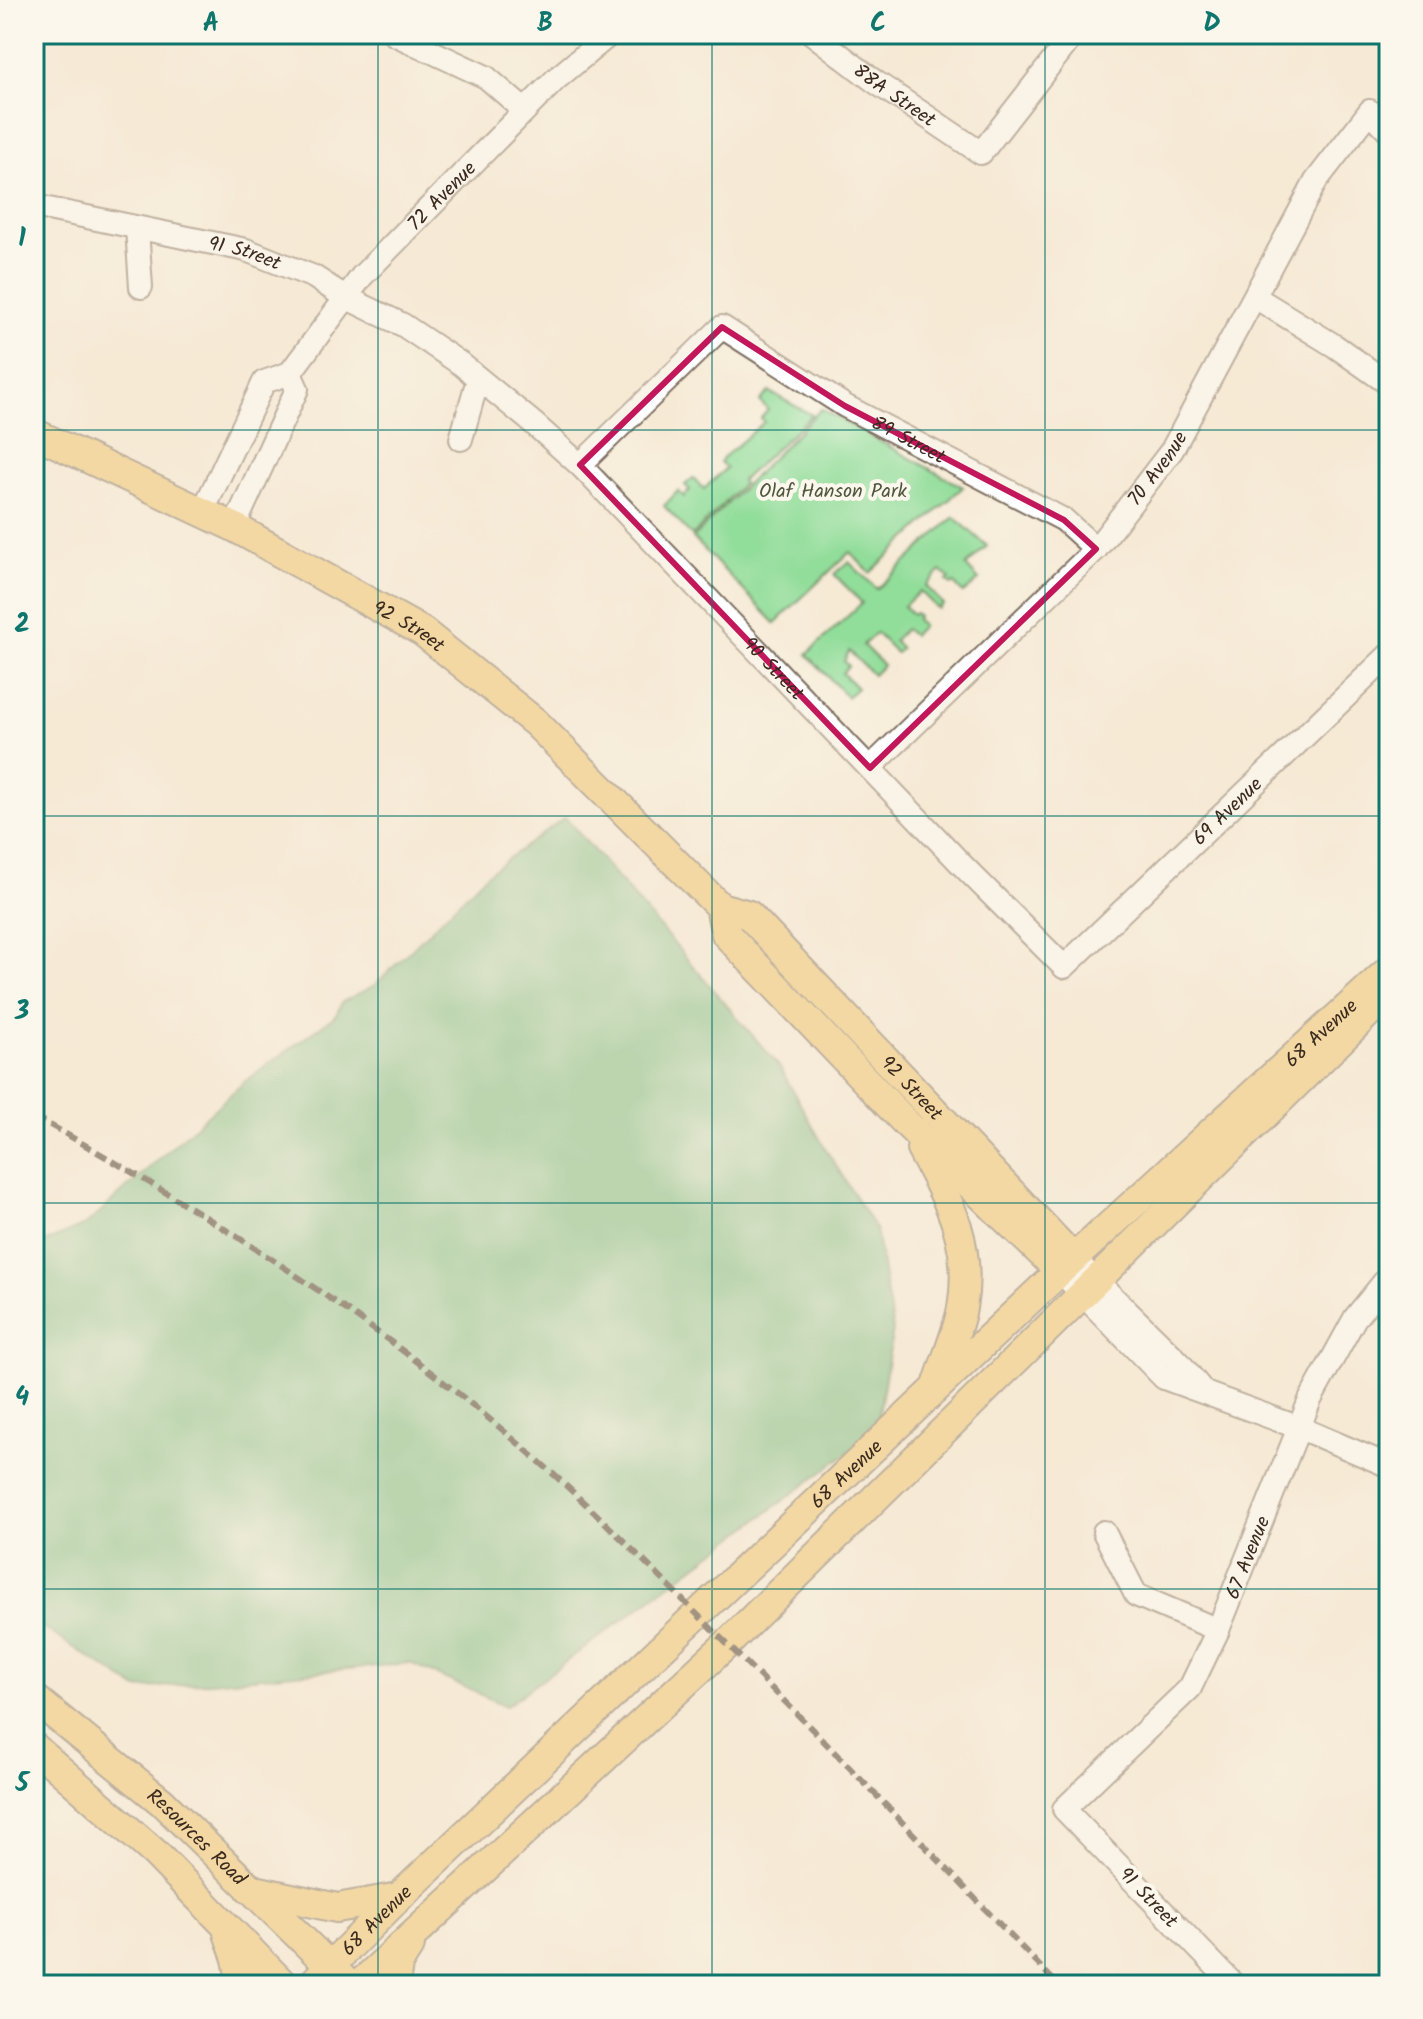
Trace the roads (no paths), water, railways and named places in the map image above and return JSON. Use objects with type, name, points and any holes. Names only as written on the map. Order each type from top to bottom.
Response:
[{"type":"main road","name":"92 Street","points":[[34,433],[203,511],[423,632],[536,723],[720,907],[749,915],[1066,1264]]},
{"type":"main road","name":"92 Street","points":[[720,907],[726,934],[906,1123],[1066,1264]]},
{"type":"main road","name":"68 Avenue","points":[[330,1979],[399,1897],[1066,1264],[1389,970]]},
{"type":"main road","name":"68 Avenue","points":[[359,1985],[727,1644],[1331,1052],[1389,991]]},
{"type":"main road","points":[[906,1123],[948,1199],[959,1226],[965,1260],[961,1309],[936,1390]]},
{"type":"main road","name":"Resources Road","points":[[34,1698],[162,1802],[250,1889],[330,1979]]},
{"type":"main road","name":"Resources Road","points":[[34,1747],[146,1845],[284,1985]]},
{"type":"main road","points":[[250,1889],[337,1908],[399,1897]]},
{"type":"main road","points":[[225,1925],[242,1985]]},
{"type":"main road","points":[[395,1985],[398,1964],[420,1927]]},
{"type":"street","points":[[394,34],[486,77],[524,110]]},
{"type":"street","name":"72 Avenue","points":[[203,511],[264,382],[290,373],[362,276],[524,110],[610,34]]},
{"type":"street","name":"88A Street","points":[[813,34],[874,81],[981,153],[1074,34]]},
{"type":"street","name":"70 Avenue","points":[[870,768],[1096,549],[1172,450],[1316,181],[1370,111],[1389,131]]},
{"type":"street","name":"91 Street","points":[[34,206],[246,250],[314,277],[345,297]]},
{"type":"street","points":[[137,228],[141,287]]},
{"type":"street","name":"90 Street","points":[[345,297],[403,325],[478,379],[580,465],[1064,967]]},
{"type":"street","points":[[1255,297],[1335,346],[1389,384]]},
{"type":"street","name":"89 Street","points":[[580,465],[722,327],[845,406],[1064,520],[1096,549]]},
{"type":"street","points":[[234,527],[297,389],[290,373]]},
{"type":"street","points":[[461,439],[478,379]]},
{"type":"street","name":"69 Avenue","points":[[1064,967],[1389,655]]},
{"type":"street","name":"92 Street","points":[[1066,1264],[1090,1288]]},
{"type":"street","name":"67 Avenue","points":[[1064,1809],[1190,1688],[1218,1630],[1310,1400],[1355,1318],[1389,1276]]},
{"type":"street","points":[[1090,1288],[1178,1361],[1203,1391],[1389,1466]]},
{"type":"street","points":[[1104,1532],[1136,1595],[1218,1630]]},
{"type":"street","name":"91 Street","points":[[1064,1809],[1234,1985]]},
{"type":"railway","points":[[34,1116],[226,1230],[351,1313],[470,1403],[527,1451],[604,1522],[769,1686],[1058,1985]]},
{"type":"park label","name":"Olaf Hanson Park","points":[[833,490]]}]
